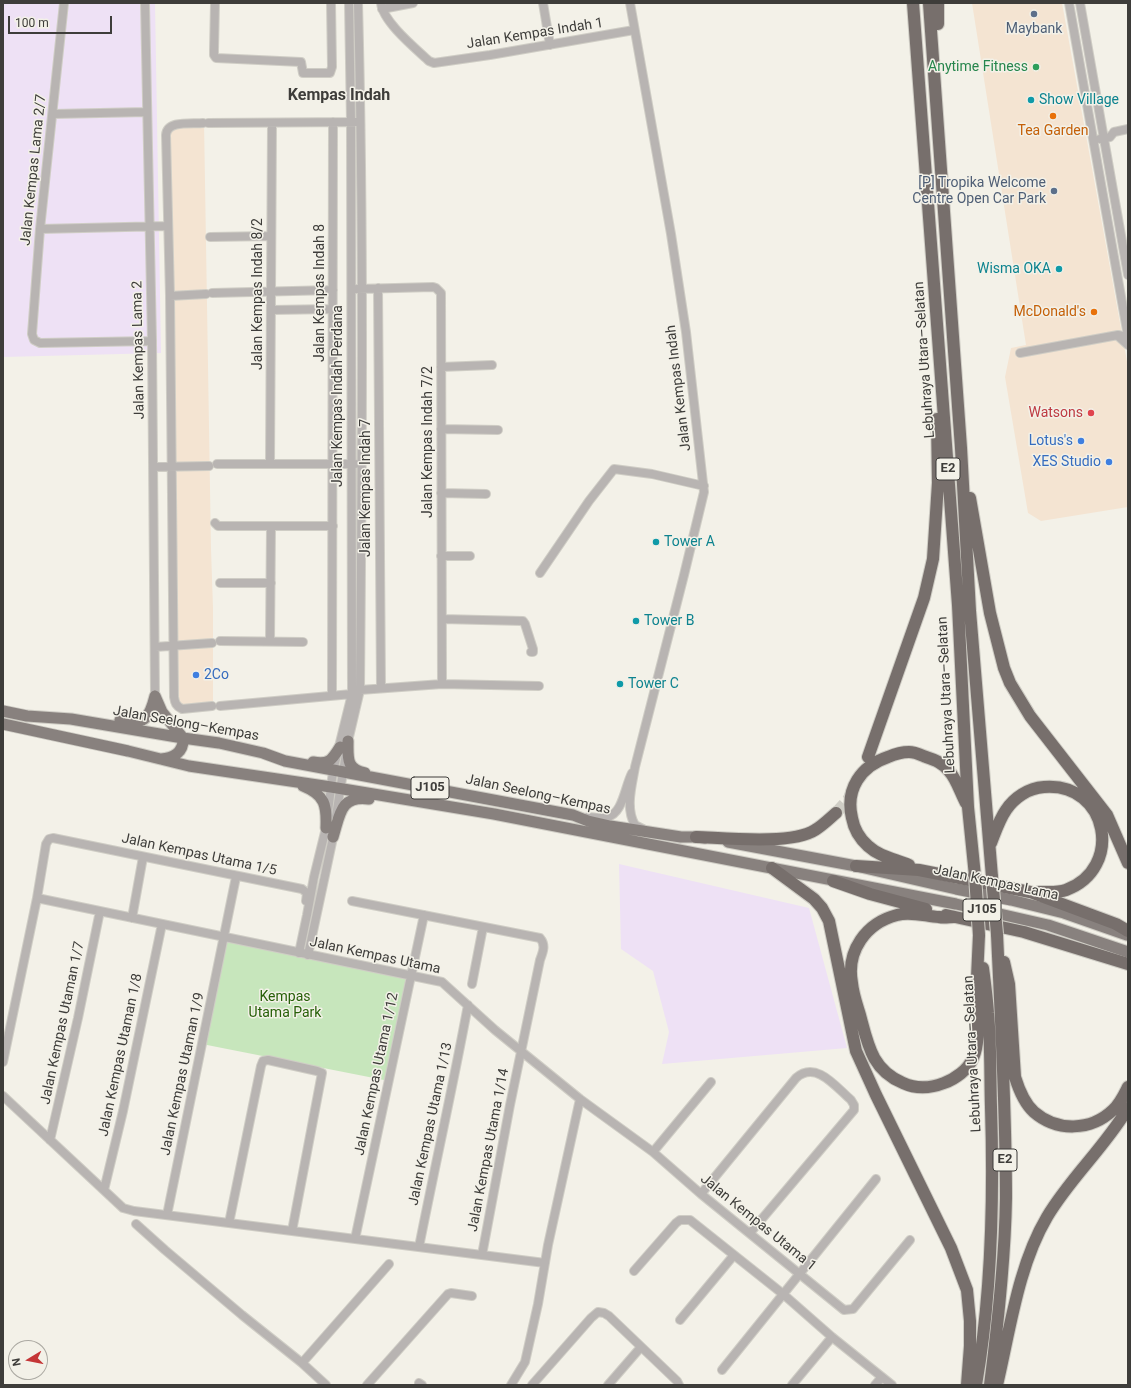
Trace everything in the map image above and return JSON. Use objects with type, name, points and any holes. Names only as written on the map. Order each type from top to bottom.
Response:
[{"type":"highway","name":"Lebuhraya Utara–Selatan","points":[[913,3],[958,605],[968,807],[979,935],[988,1014],[993,1215],[989,1282],[981,1358],[976,1385]]},
{"type":"highway","points":[[937,108],[939,50],[938,3]]},
{"type":"highway","name":"Lebuhraya Utara–Selatan","points":[[930,6],[961,448],[970,611],[997,934],[1005,1125],[1006,1199],[998,1311],[990,1385]]},
{"type":"highway","points":[[868,757],[922,605],[933,559],[938,483],[936,395],[938,332]]},
{"type":"highway","points":[[961,448],[990,613],[1004,668],[1010,683],[1030,716],[1107,815],[1128,863]]},
{"type":"highway","points":[[919,870],[903,862],[886,857],[868,847],[860,838],[854,825],[850,809],[852,791],[856,780],[871,765],[881,759],[896,754],[909,752],[917,753],[938,761],[950,772],[968,807]]},
{"type":"highway","points":[[990,846],[1006,810],[1016,799],[1027,792],[1038,787],[1062,788],[1075,792],[1087,801],[1096,813],[1101,826],[1102,840],[1100,853],[1094,867],[1086,878],[1077,885],[1065,890],[1055,892],[1030,892]]},
{"type":"highway","points":[[696,836],[770,839],[798,837],[814,831],[836,813]]},
{"type":"highway","points":[[856,866],[919,870],[1030,892],[1116,924],[1128,930]]},
{"type":"highway","points":[[772,868],[814,899],[822,908],[829,921],[856,1051],[964,1278],[967,1290],[970,1321],[967,1385]]},
{"type":"highway","points":[[833,881],[870,894],[954,917],[1047,938],[1128,964]]},
{"type":"highway","points":[[954,917],[898,914],[886,918],[874,925],[863,935],[855,950],[851,964],[851,982],[866,1038],[872,1054],[882,1070],[894,1080],[909,1086],[924,1088],[939,1085],[950,1081],[959,1075],[972,1060],[977,1048],[978,1032],[976,1014],[976,986],[979,935]]},
{"type":"highway","points":[[997,934],[1009,984],[1015,1077],[1019,1090],[1033,1112],[1053,1123],[1066,1127],[1092,1124],[1113,1110],[1128,1087]]},
{"type":"highway","points":[[1047,938],[1110,962],[1128,972]]},
{"type":"highway","points":[[998,1385],[1018,1294],[1025,1268],[1038,1235],[1056,1203],[1115,1128],[1128,1108]]},
{"type":"main road","points":[[71,719],[111,719],[133,722],[140,721],[149,715],[155,696]]},
{"type":"main road","points":[[155,696],[162,712],[179,731],[183,738],[179,753],[168,758],[159,759]]},
{"type":"main road","name":"Jalan Seelong–Kempas","points":[[3,711],[27,716],[71,719],[219,743],[263,753],[285,761],[573,815],[588,821],[610,826],[681,837],[696,836],[856,866]]},
{"type":"main road","name":"Jalan Seelong–Kempas","points":[[3,724],[189,766],[494,814],[833,881]]},
{"type":"main road","points":[[263,753],[321,763],[332,759],[344,744]]},
{"type":"main road","points":[[344,744],[349,762],[355,770],[412,784]]},
{"type":"main road","points":[[288,781],[309,789],[324,801],[327,811],[326,828]]},
{"type":"main road","points":[[333,838],[343,808],[352,799],[364,798],[446,813],[494,814]]},
{"type":"main road","name":"Jalan Kempas Lama","points":[[856,866],[1064,913],[1128,935]]},
{"type":"main road","name":"Jalan Kempas Lama","points":[[833,881],[956,904],[1048,925],[1128,952]]},
{"type":"street","name":"Jalan Kempas Lama 2/7","points":[[64,3],[40,230],[32,334],[34,340],[40,343],[152,341]]},
{"type":"street","name":"Jalan Kempas Lama 2","points":[[145,3],[152,341],[155,696]]},
{"type":"street","points":[[215,3],[214,55],[216,58],[301,62],[303,73],[325,74],[332,71],[331,3]]},
{"type":"street","name":"Jalan Kempas Indah Perdana","points":[[344,744],[352,694],[351,122],[349,3]]},
{"type":"street","name":"Jalan Kempas Indah Perdana","points":[[344,744],[360,690],[362,289],[361,121],[358,3]]},
{"type":"street","points":[[381,6],[413,3]]},
{"type":"street","points":[[543,3],[550,45]]},
{"type":"street","name":"Jalan Kempas Indah","points":[[630,3],[671,234],[684,317],[704,486],[704,492],[684,575],[635,767]]},
{"type":"street","points":[[1020,353],[1128,333],[1069,3]]},
{"type":"street","points":[[1080,3],[1128,275]]},
{"type":"street","name":"Jalan Kempas Indah 1","points":[[381,6],[384,14],[401,34],[429,61],[434,63],[634,30]]},
{"type":"street","points":[[53,114],[147,112]]},
{"type":"street","points":[[352,694],[182,709],[175,703],[170,296],[166,130],[168,127],[175,125],[206,123],[361,121]]},
{"type":"street","name":"Jalan Kempas Indah 8","points":[[332,695],[333,122]]},
{"type":"street","name":"Jalan Kempas Indah 8/2","points":[[270,464],[272,123]]},
{"type":"street","points":[[1092,136],[1103,134],[1110,137],[1114,132],[1128,129]]},
{"type":"street","points":[[40,230],[168,226]]},
{"type":"street","points":[[210,238],[271,236]]},
{"type":"street","name":"Jalan Kempas Indah 7/2","points":[[351,289],[433,287],[441,293],[442,684]]},
{"type":"street","name":"Jalan Kempas Indah 7","points":[[378,288],[381,688]]},
{"type":"street","points":[[170,296],[333,290]]},
{"type":"street","points":[[271,310],[333,309]]},
{"type":"street","points":[[1118,335],[1123,324],[1124,315]]},
{"type":"street","points":[[1118,335],[1128,345]]},
{"type":"street","points":[[441,367],[492,365]]},
{"type":"street","points":[[441,429],[498,430]]},
{"type":"street","points":[[153,467],[270,464],[362,464]]},
{"type":"street","points":[[540,573],[566,537],[589,500],[614,469],[652,474],[704,486]]},
{"type":"street","points":[[441,494],[486,494]]},
{"type":"street","points":[[215,523],[218,526],[333,526]]},
{"type":"street","points":[[270,641],[271,526]]},
{"type":"street","points":[[441,556],[470,556]]},
{"type":"street","points":[[220,583],[271,583]]},
{"type":"street","points":[[442,620],[523,621],[533,649],[533,652],[530,652]]},
{"type":"street","points":[[220,641],[303,642]]},
{"type":"street","points":[[155,646],[212,643]]},
{"type":"street","points":[[360,690],[442,684],[539,686]]},
{"type":"street","points":[[299,953],[308,915],[314,877],[344,744]]},
{"type":"street","points":[[573,815],[600,818],[613,815],[621,804],[627,782],[635,767]]},
{"type":"street","points":[[635,767],[630,802],[632,817],[637,827],[651,832]]},
{"type":"street","points":[[308,955],[333,838],[335,788]]},
{"type":"street","name":"Jalan Kempas Utama 1/5","points":[[37,898],[46,844],[49,839],[53,838],[305,891],[307,895],[302,919],[299,921]]},
{"type":"street","points":[[132,918],[143,857]]},
{"type":"street","name":"Jalan Kempas Utaman 1/9","points":[[167,1215],[236,877]]},
{"type":"street","points":[[3,1062],[37,898]]},
{"type":"street","name":"Jalan Kempas Utama","points":[[37,898],[442,982],[495,1030],[522,1050],[580,1099],[653,1152]]},
{"type":"street","points":[[352,901],[483,927],[472,984]]},
{"type":"street","name":"Jalan Kempas Utaman 1/7","points":[[50,1140],[78,1018],[100,911]]},
{"type":"street","name":"Jalan Kempas Utama 1/12","points":[[356,1239],[424,915]]},
{"type":"street","name":"Jalan Kempas Utaman 1/8","points":[[104,1190],[123,1111],[162,924]]},
{"type":"street","name":"Jalan Kempas Utama 1/14","points":[[482,1255],[510,1105],[540,960],[545,948],[543,941],[540,938],[483,927]]},
{"type":"street","name":"Jalan Kempas Utama 1/13","points":[[419,1247],[452,1092],[468,1005]]},
{"type":"street","points":[[229,1223],[261,1066],[263,1061],[268,1060],[322,1073],[292,1231]]},
{"type":"street","points":[[701,1194],[801,1073],[818,1073],[824,1077],[851,1100],[854,1105],[854,1110],[750,1233]]},
{"type":"street","points":[[653,1152],[711,1082]]},
{"type":"street","points":[[3,1096],[123,1208],[134,1211],[545,1263]]},
{"type":"street","points":[[511,1385],[525,1362],[580,1099]]},
{"type":"street","name":"Jalan Kempas Utama 1","points":[[653,1152],[701,1194],[844,1310],[852,1309],[910,1240]]},
{"type":"street","points":[[722,1370],[876,1179]]},
{"type":"street","points":[[634,1271],[676,1223],[680,1220],[690,1220],[783,1294],[832,1337],[892,1385]]},
{"type":"street","points":[[136,1224],[242,1315],[302,1363],[326,1385]]},
{"type":"street","points":[[680,1320],[734,1255]]},
{"type":"street","points":[[302,1363],[389,1264]]},
{"type":"street","points":[[367,1385],[448,1294],[451,1293],[472,1296]]},
{"type":"street","points":[[532,1385],[598,1312],[609,1316],[677,1381],[679,1385]]},
{"type":"street","points":[[792,1385],[832,1337]]},
{"type":"street","points":[[608,1385],[641,1347]]},
{"type":"street","points":[[875,1385],[882,1377]]},
{"type":"shaded area","points":[[3,3],[155,3],[161,353],[3,357]]},
{"type":"shaded area","points":[[972,3],[1062,3],[1128,367],[1128,507],[1041,521],[1028,513],[1005,377],[1011,348],[1026,345]]},
{"type":"shaded area","points":[[204,121],[213,608],[213,709],[176,709],[163,129],[167,124]]},
{"type":"shaded area","points":[[619,864],[809,908],[847,1048],[662,1064],[669,1032],[653,971],[621,949]]},
{"type":"green space","name":"Kempas Utama Park","points":[[224,937],[411,976],[389,1081],[202,1044]]},
{"type":"tunnel","points":[[836,813],[848,800],[853,790]]},
{"type":"place","name":"Maybank","points":[[1034,14]]},
{"type":"place","name":"Anytime Fitness","points":[[1036,67]]},
{"type":"place","name":"Show Village","points":[[1031,100]]},
{"type":"place","name":"Tea Garden","points":[[1053,116]]},
{"type":"place","name":"[P] Tropika Welcome Centre Open Car Park","points":[[1054,191]]},
{"type":"place","name":"Wisma OKA","points":[[1059,269]]},
{"type":"place","name":"McDonald's","points":[[1094,312]]},
{"type":"place","name":"Watsons","points":[[1091,413]]},
{"type":"place","name":"Lotus's","points":[[1081,441]]},
{"type":"place","name":"XES Studio","points":[[1109,462]]},
{"type":"place","name":"Tower A","points":[[656,542]]},
{"type":"place","name":"Tower B","points":[[636,621]]},
{"type":"place","name":"2Co","points":[[196,675]]},
{"type":"place","name":"Tower C","points":[[620,684]]},
{"type":"district","name":"Kempas Indah","points":[[339,96]]}]
